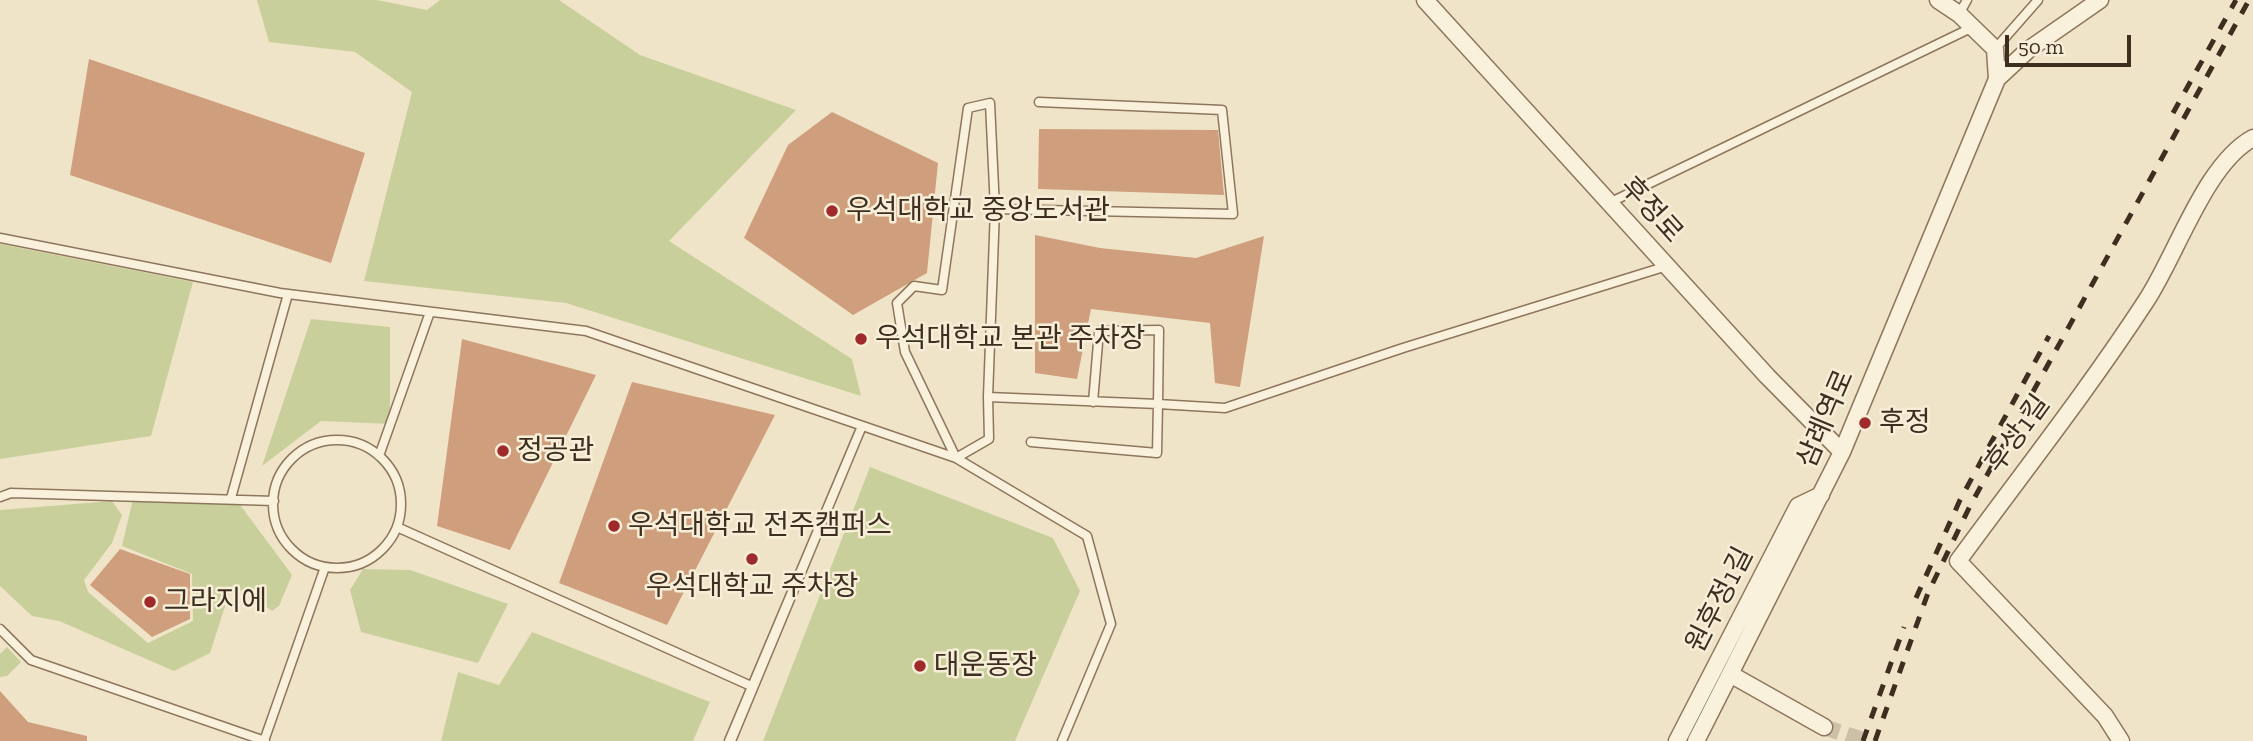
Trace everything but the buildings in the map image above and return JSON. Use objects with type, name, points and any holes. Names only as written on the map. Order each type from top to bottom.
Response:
[{"type":"street","name":"후정로","points":[[1425,0],[1767,376],[1842,452]]},
{"type":"street","points":[[1938,0],[1963,7],[1973,27],[1995,48]]},
{"type":"street","name":"삼례역로","points":[[1696,741],[1842,452],[1997,79],[2028,50],[2100,0]]},
{"type":"street","name":"삼례역로","points":[[1995,48],[1997,79]]},
{"type":"street","name":"후상1길","points":[[2121,741],[2105,716],[1958,561],[2147,300],[2211,180],[2236,147],[2253,138]]},
{"type":"street","name":"원후정1길","points":[[1677,741],[1798,506],[1821,495]]},
{"type":"street","points":[[1730,674],[1824,727]]},
{"type":"lane","points":[[1995,48],[2038,0]]},
{"type":"lane","points":[[1609,203],[1973,27]]},
{"type":"lane","points":[[995,209],[1233,214],[1222,110],[1039,102]]},
{"type":"lane","points":[[990,103],[995,209],[989,439],[956,458],[905,352],[897,303],[914,286],[942,289],[968,108],[990,103]]},
{"type":"lane","points":[[0,238],[288,294],[586,331],[956,458],[1087,536],[1111,624],[1062,741]]},
{"type":"lane","points":[[988,397],[1225,408],[1403,348],[1667,266]]},
{"type":"lane","points":[[231,498],[288,294]]},
{"type":"lane","points":[[379,456],[430,312]]},
{"type":"lane","points":[[1031,442],[1157,453],[1159,330],[1100,331],[1093,402]]},
{"type":"lane","points":[[730,741],[862,426]]},
{"type":"lane","points":[[730,741],[862,426]]},
{"type":"lane","points":[[342,440],[362,446],[379,456],[397,484],[401,505],[397,527],[388,542],[368,560],[343,568],[325,567],[308,561],[287,543],[275,519],[274,501],[278,481],[288,463],[312,445],[342,440]]},
{"type":"lane","points":[[0,497],[11,494],[274,501]]},
{"type":"lane","points":[[397,527],[751,686]]},
{"type":"lane","points":[[0,629],[31,660],[264,741],[325,567]]},
{"type":"green space","points":[[257,0],[377,0],[427,10],[440,0],[559,0],[640,55],[796,110],[669,241],[852,359],[861,396],[566,303],[364,281],[412,92],[355,52],[269,42]]},
{"type":"green space","points":[[0,244],[193,282],[151,436],[0,459]]},
{"type":"green space","points":[[311,319],[390,327],[390,424],[321,421],[262,466]]},
{"type":"green space","name":"대운동장","points":[[870,467],[1053,538],[1080,591],[1015,741],[763,741]]},
{"type":"green space","points":[[133,499],[238,502],[292,575],[279,606],[272,611],[247,592],[231,588],[210,653],[174,671],[59,621],[32,616],[0,586],[0,510],[112,501],[122,515],[112,543],[84,580],[88,592],[148,643],[193,621],[192,574],[122,546]]},
{"type":"green space","points":[[363,569],[410,570],[508,604],[478,663],[361,632],[350,590]]},
{"type":"green space","points":[[532,632],[710,702],[693,741],[441,741],[458,672],[499,685]]},
{"type":"green space","points":[[7,647],[21,662],[7,676],[0,677],[0,654]]},
{"type":"tunnel","points":[[1824,727],[1866,741]]},
{"type":"railway","points":[[2173,113],[2236,0]]},
{"type":"railway","points":[[1875,741],[1928,593],[1970,506],[2249,0]]},
{"type":"railway","points":[[1916,598],[1960,500],[2049,336]]},
{"type":"railway","points":[[1863,741],[1904,627]]},
{"type":"place","name":"우석대학교 중앙도서관","points":[[832,211]]},
{"type":"place","name":"우석대학교 본관 주차장","points":[[861,339]]},
{"type":"place","name":"후정","points":[[1865,423]]},
{"type":"place","name":"정공관","points":[[503,451]]},
{"type":"place","name":"우석대학교 전주캠퍼스","points":[[614,526]]},
{"type":"place","name":"우석대학교 주차장","points":[[752,559]]},
{"type":"place","name":"그라지에","points":[[150,602]]},
{"type":"place","name":"대운동장","points":[[920,666]]}]
